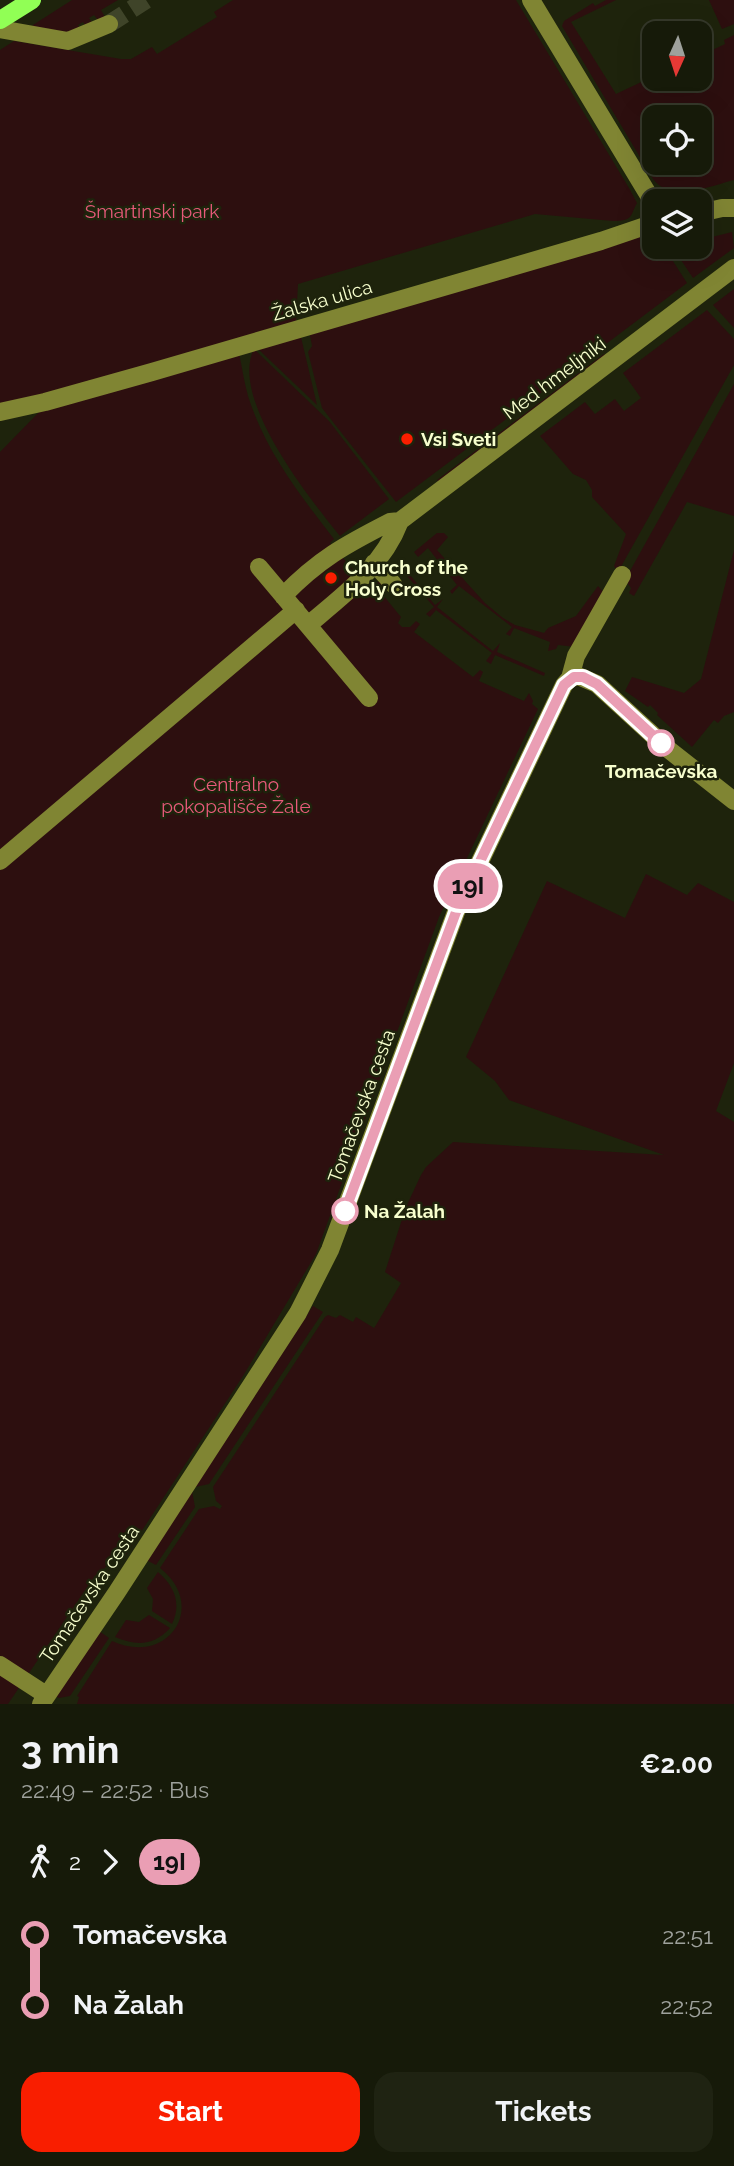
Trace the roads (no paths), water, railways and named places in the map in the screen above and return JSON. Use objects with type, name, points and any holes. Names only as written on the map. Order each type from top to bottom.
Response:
[{"type":"main road","points":[[0,20],[32,0]]},
{"type":"street","points":[[531,0],[645,189]]},
{"type":"street","points":[[0,29],[68,41],[109,24]]},
{"type":"street","points":[[712,210],[730,205]]},
{"type":"street","name":"Žalska ulica","points":[[0,412],[46,402],[642,227]]},
{"type":"street","name":"Med hmeljniki","points":[[284,596],[326,556],[390,522],[400,521],[734,268]]},
{"type":"street","name":"Med hmeljniki","points":[[308,625],[362,580],[395,535],[400,521]]},
{"type":"street","points":[[374,563],[393,584]]},
{"type":"street","points":[[259,568],[369,698]]},
{"type":"street","name":"Tomačevska cesta","points":[[40,1697],[124,1580],[317,1279],[456,912],[560,691],[570,678],[576,656],[622,575]]},
{"type":"street","points":[[0,861],[296,610]]},
{"type":"street","points":[[570,678],[583,677],[597,684],[668,750],[734,801]]},
{"type":"street","points":[[0,1665],[40,1697]]},
{"type":"tunnel","points":[[109,24],[146,0]]},
{"type":"place","name":"Vsi Sveti","points":[[407,439]]},
{"type":"place","name":"Church of the Holy Cross","points":[[331,578]]},
{"type":"place","name":"Tomačevska","points":[[661,743]]},
{"type":"place","name":"Na Žalah","points":[[345,1211]]},
{"type":"park label","name":"Šmartinski park","points":[[152,211]]},
{"type":"park label","name":"Centralno pokopališče Žale","points":[[236,795]]}]
